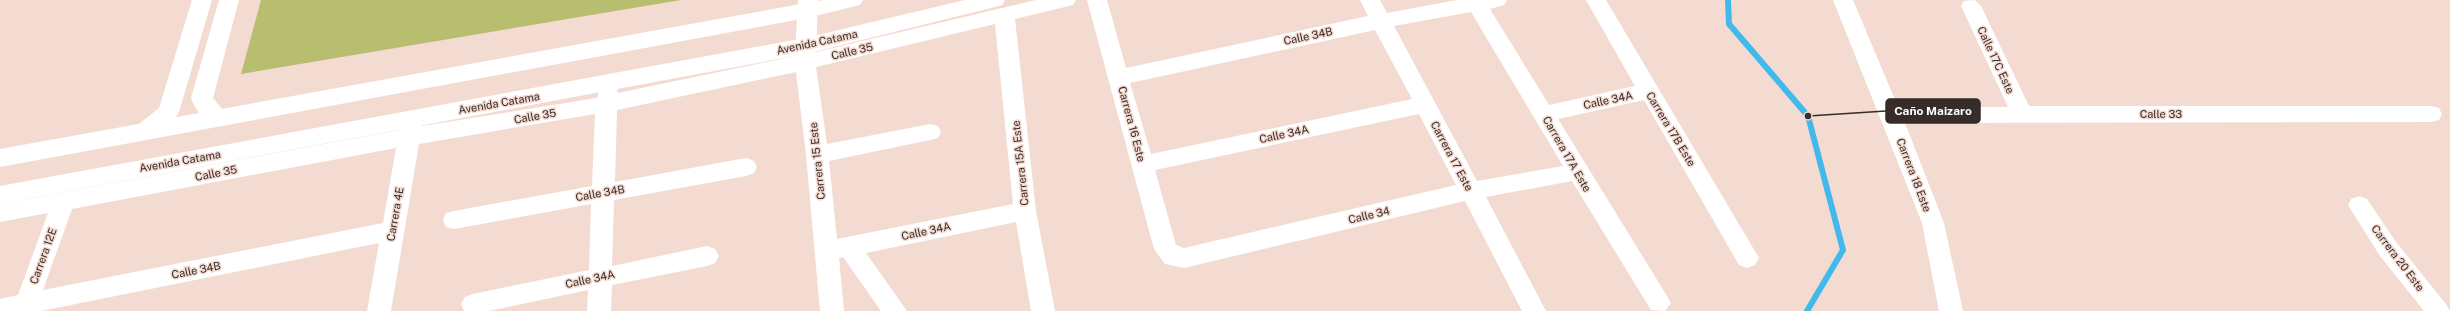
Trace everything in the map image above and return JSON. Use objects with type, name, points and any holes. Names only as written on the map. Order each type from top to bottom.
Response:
[{"type":"street","points":[[147,130],[168,112],[202,0]]},
{"type":"street","points":[[218,117],[204,105],[202,98],[229,0]]},
{"type":"street","points":[[0,158],[808,6],[853,0]]},
{"type":"street","name":"Calle 35","points":[[0,214],[410,128],[607,104],[999,7],[1066,0]]},
{"type":"street","name":"Carrera 16 Este","points":[[1097,0],[1120,77],[1166,248]]},
{"type":"street","name":"Carrera 17 Este","points":[[1370,0],[1424,105],[1534,311]]},
{"type":"street","name":"Carrera 17B Este","points":[[1596,0],[1747,258]]},
{"type":"street","name":"Carrera 18 Este","points":[[1843,0],[1891,115],[1933,223],[1951,311]]},
{"type":"street","name":"Calle 34B","points":[[1120,77],[1381,21],[1487,2]]},
{"type":"street","name":"Carrera 17A Este","points":[[1487,2],[1544,114],[1576,172],[1659,304]]},
{"type":"street","name":"Carrera 15 Este","points":[[808,6],[805,54],[817,155],[838,249],[832,311]]},
{"type":"street","name":"Calle 17C Este","points":[[1971,6],[2022,114]]},
{"type":"street","name":"Carrera 15A Este","points":[[999,7],[1025,211],[1043,311]]},
{"type":"street","name":"Avenida Catama","points":[[0,195],[410,128],[609,83],[805,54]]},
{"type":"street","points":[[599,311],[603,192],[609,83]]},
{"type":"street","name":"Calle 34A","points":[[1544,114],[1648,91]]},
{"type":"street","name":"Calle 34A","points":[[1143,164],[1424,105]]},
{"type":"street","name":"Calle 33","points":[[1891,115],[2431,114]]},
{"type":"street","name":"Carrera 4E","points":[[380,311],[410,128]]},
{"type":"street","points":[[817,155],[930,132]]},
{"type":"street","name":"Calle 34B","points":[[454,220],[746,167]]},
{"type":"street","name":"Calle 34","points":[[1166,248],[1173,257],[1184,258],[1470,191],[1576,172]]},
{"type":"street","name":"Carrera 12E","points":[[25,307],[62,202]]},
{"type":"street","name":"Carrera 20 Este","points":[[2359,205],[2388,249],[2438,311]]},
{"type":"street","name":"Calle 34A","points":[[838,249],[1025,211]]},
{"type":"street","name":"Calle 34B","points":[[0,308],[25,307],[392,231]]},
{"type":"street","points":[[838,249],[895,311]]},
{"type":"street","name":"Calle 34A","points":[[473,304],[600,276],[708,256]]},
{"type":"green space","points":[[261,0],[681,0],[241,74]]},
{"type":"waterway","points":[[1728,0],[1729,24],[1808,116],[1843,250],[1807,311]]},
{"type":"place","name":"Caño Maizaro","points":[[1808,116]]}]
